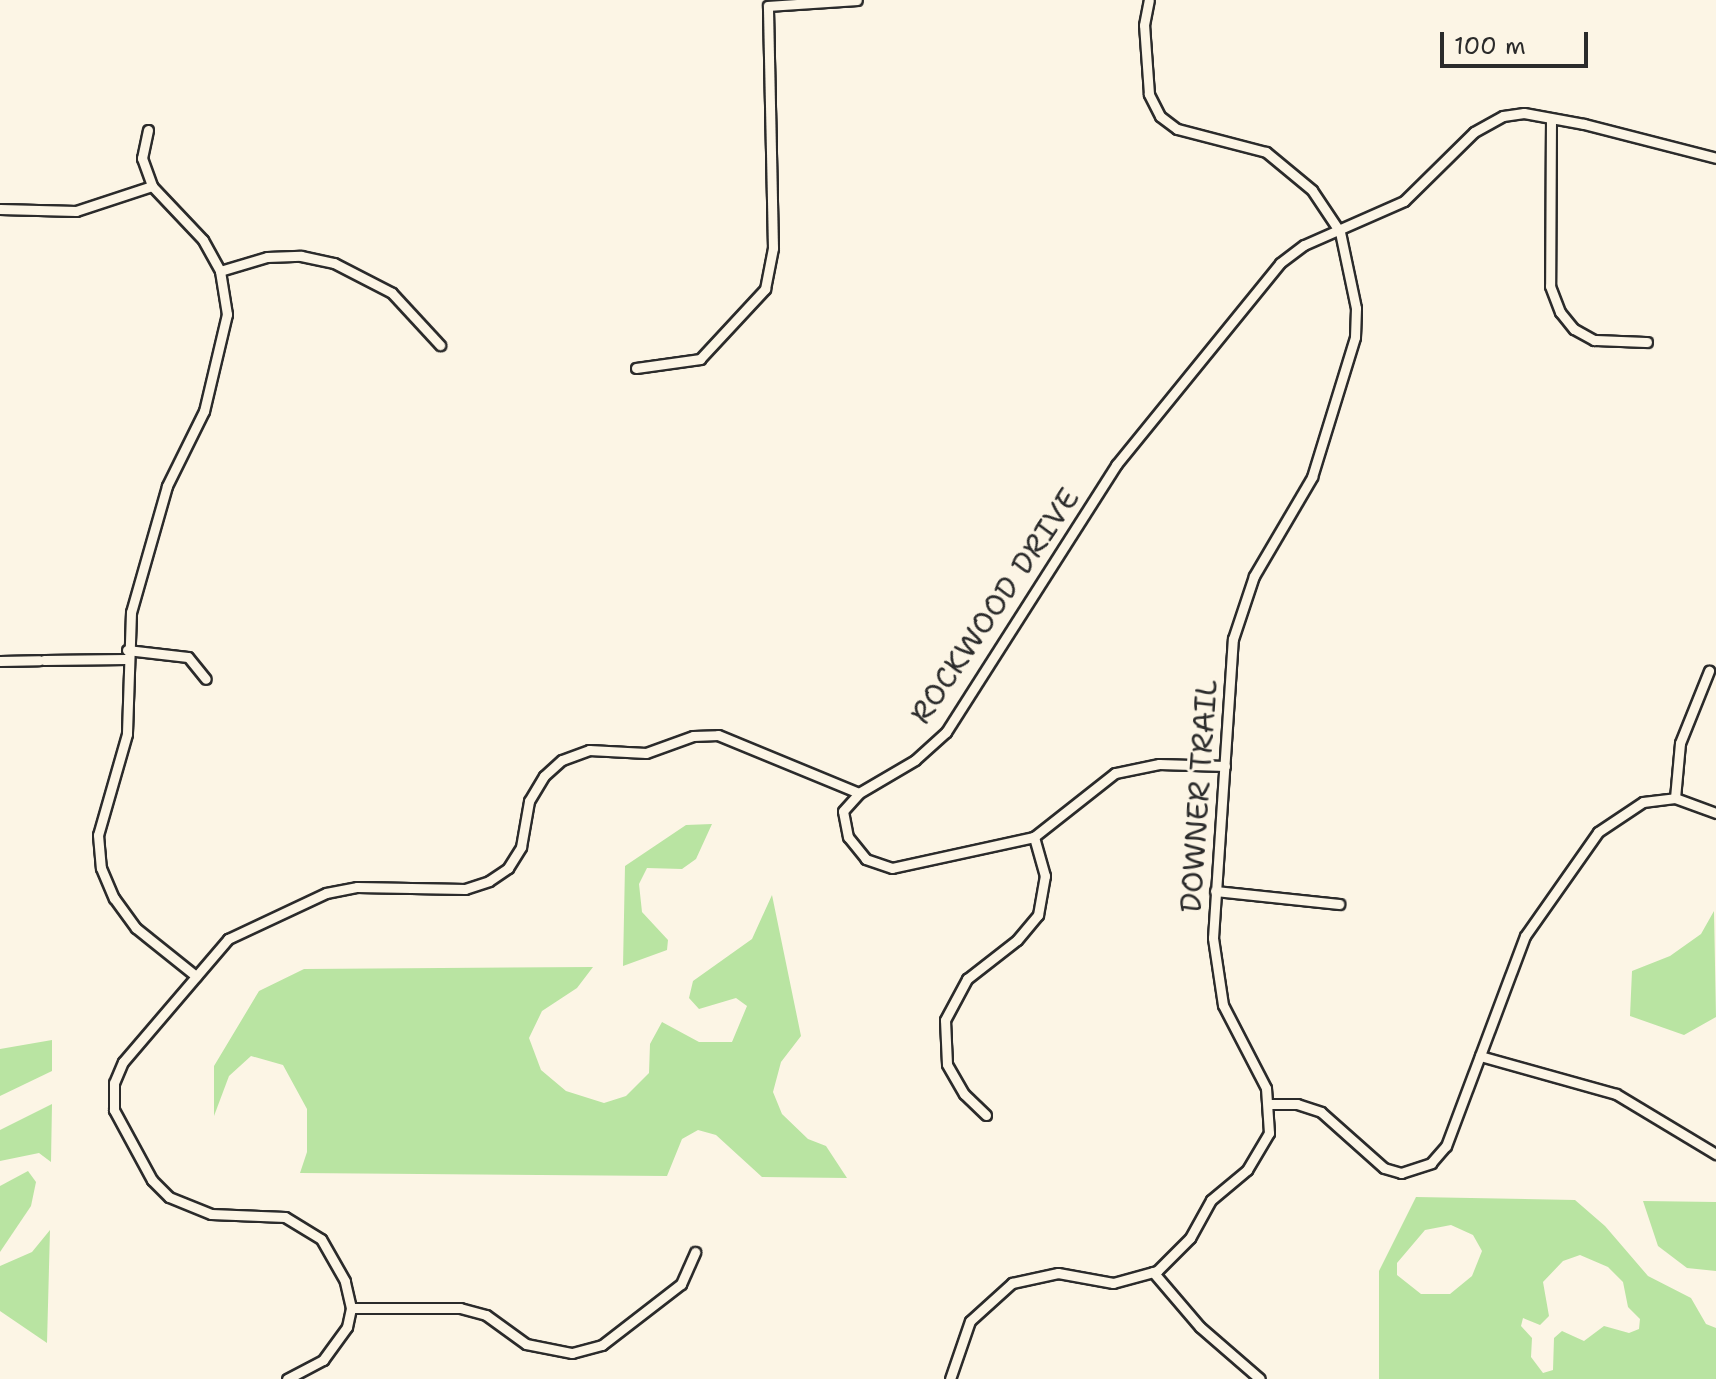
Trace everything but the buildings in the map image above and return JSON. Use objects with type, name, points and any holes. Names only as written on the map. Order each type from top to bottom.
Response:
[{"type":"street","points":[[636,368],[700,359],[765,289],[773,248],[765,14],[768,6],[857,0]]},
{"type":"street","name":"DOWNER TRAIL","points":[[1149,0],[1144,25],[1149,94],[1160,116],[1177,129],[1266,152],[1312,190],[1340,232],[1352,277],[1355,337],[1312,477],[1254,576],[1233,639],[1213,938],[1223,1005],[1270,1104]]},
{"type":"street","name":"ROCKWOOD DRIVE","points":[[859,793],[915,760],[946,732],[1116,465],[1246,300],[1304,245],[1340,232],[1404,201],[1474,132],[1493,121],[1524,113],[1716,158]]},
{"type":"street","points":[[1551,119],[1550,286],[1560,312],[1574,329],[1594,340],[1647,342]]},
{"type":"street","points":[[148,130],[142,158],[152,186],[203,240],[220,271],[227,314],[204,411],[167,486],[131,612],[127,655],[130,713],[98,835],[101,868],[136,928],[196,976]]},
{"type":"street","points":[[0,209],[76,211],[152,186]]},
{"type":"street","points":[[220,271],[267,257],[301,256],[334,263],[392,293],[440,345]]},
{"type":"street","points":[[0,661],[127,655],[188,657],[206,679]]},
{"type":"street","points":[[1675,798],[1680,743],[1709,671]]},
{"type":"street","points":[[287,1379],[323,1360],[339,1343],[351,1308],[345,1281],[321,1239],[285,1217],[211,1214],[169,1197],[152,1180],[114,1110],[114,1083],[123,1062],[239,931],[326,893],[357,887],[465,889],[489,881],[508,868],[521,847],[529,801],[544,776],[562,760],[589,750],[646,753],[693,736],[718,735],[859,793],[843,811],[848,837],[866,859],[892,868],[1034,837],[1115,773],[1159,764],[1225,766]]},
{"type":"street","points":[[950,1379],[970,1321],[1012,1283],[1058,1273],[1113,1283],[1153,1272],[1176,1255],[1211,1200],[1263,1150],[1270,1104],[1297,1104],[1321,1112],[1384,1168],[1417,1170],[1446,1146],[1525,936],[1598,832],[1643,802],[1675,798],[1716,813]]},
{"type":"street","points":[[986,1115],[964,1094],[947,1064],[945,1020],[967,979],[1017,940],[1038,915],[1045,876],[1034,837]]},
{"type":"street","points":[[1215,891],[1339,904]]},
{"type":"street","points":[[1480,1056],[1616,1094],[1716,1154]]},
{"type":"street","points":[[351,1308],[460,1308],[486,1315],[526,1344],[572,1353],[602,1345],[681,1284],[695,1252]]},
{"type":"street","points":[[1153,1272],[1200,1327],[1260,1379]]},
{"type":"green space","points":[[712,824],[696,859],[682,869],[647,868],[639,884],[642,912],[668,940],[667,950],[623,966],[625,866],[686,825]]},
{"type":"green space","points":[[772,895],[801,1036],[781,1062],[773,1092],[782,1114],[808,1139],[826,1146],[847,1178],[762,1177],[716,1135],[698,1130],[682,1139],[667,1176],[300,1173],[307,1152],[307,1109],[283,1065],[251,1056],[229,1076],[214,1116],[214,1066],[259,991],[304,969],[593,967],[577,988],[542,1011],[529,1038],[541,1070],[566,1091],[604,1103],[626,1096],[649,1073],[650,1044],[662,1022],[699,1042],[732,1042],[747,1006],[736,998],[699,1009],[689,998],[693,981],[752,939]]},
{"type":"green space","points":[[1714,911],[1716,1017],[1684,1035],[1630,1016],[1632,971],[1670,956],[1701,934]]},
{"type":"green space","points":[[52,1040],[52,1071],[0,1096],[0,1049]]},
{"type":"green space","points":[[52,1104],[51,1162],[39,1153],[0,1161],[0,1130]]},
{"type":"green space","points":[[28,1171],[36,1182],[31,1206],[0,1252],[0,1186]]},
{"type":"green space","points":[[1416,1197],[1575,1200],[1605,1226],[1648,1276],[1691,1298],[1706,1324],[1716,1328],[1716,1379],[1379,1379],[1379,1271]],"holes":[[[1451,1225],[1473,1235],[1482,1251],[1472,1276],[1450,1294],[1421,1294],[1397,1275],[1397,1263],[1425,1230]],[[1580,1255],[1608,1267],[1623,1282],[1628,1307],[1640,1319],[1639,1329],[1629,1333],[1604,1326],[1584,1341],[1562,1331],[1554,1338],[1553,1370],[1543,1373],[1531,1357],[1532,1338],[1521,1326],[1523,1318],[1540,1325],[1549,1316],[1543,1282],[1563,1261]]]},
{"type":"green space","points":[[1643,1201],[1716,1202],[1716,1271],[1687,1268],[1658,1246]]},
{"type":"green space","points":[[50,1230],[47,1343],[0,1311],[0,1266],[32,1252]]}]
